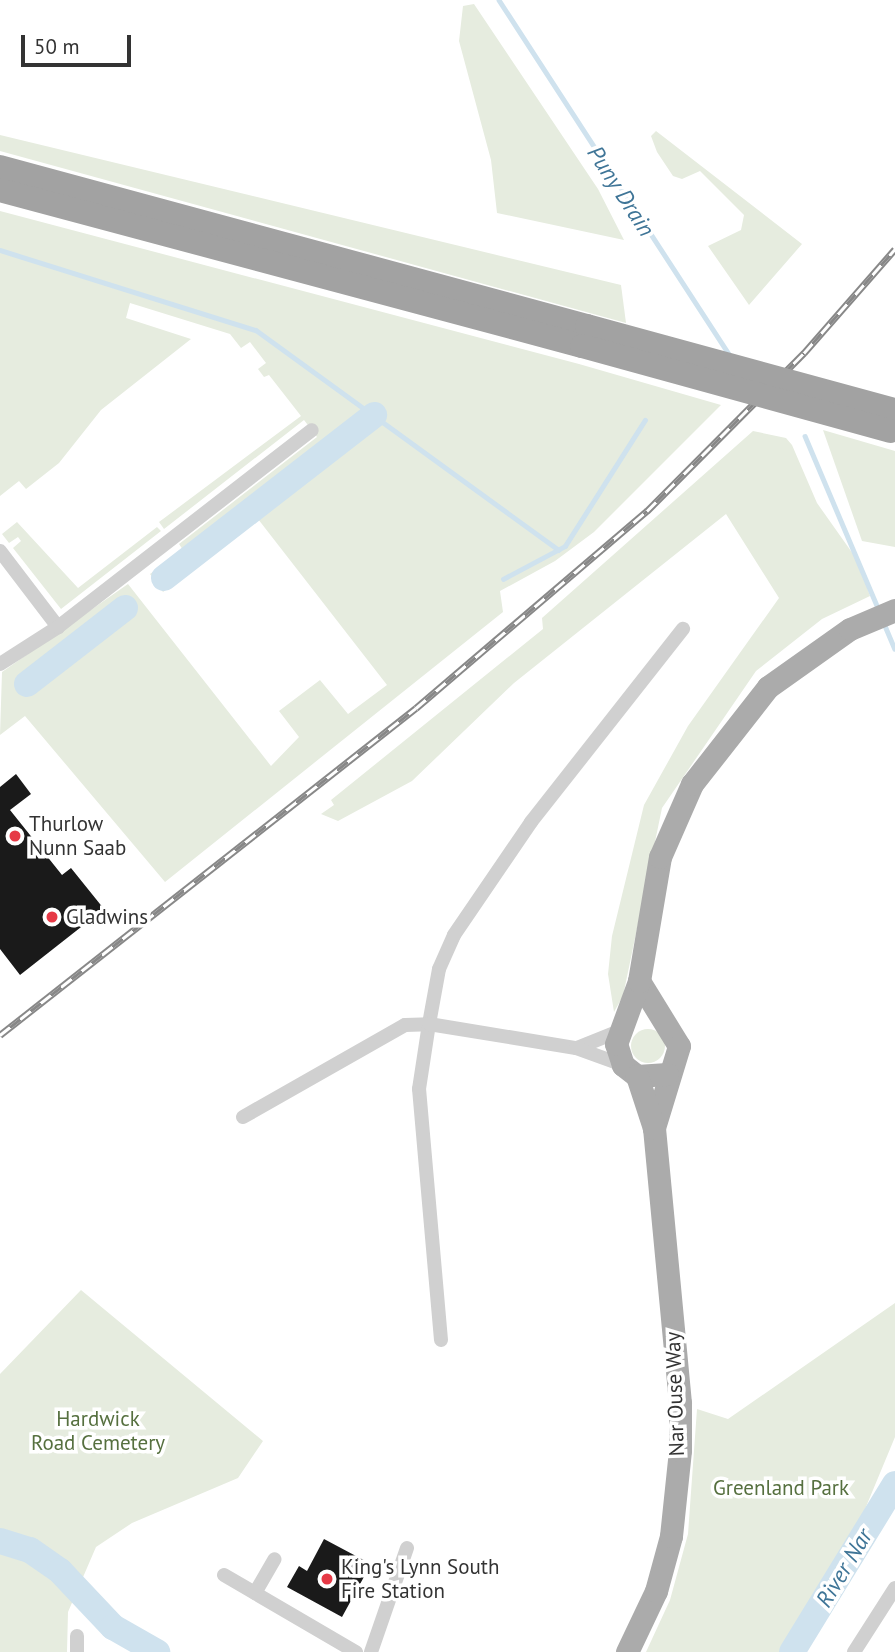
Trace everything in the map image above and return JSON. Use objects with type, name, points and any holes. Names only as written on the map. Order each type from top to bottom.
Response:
[{"type":"highway","points":[[0,167],[894,424]]},
{"type":"highway","points":[[0,190],[584,336]]},
{"type":"main road","name":"Nar Ouse Way","points":[[627,1652],[656,1591],[671,1536],[680,1450],[680,1403],[654,1128],[630,1071],[616,1054],[639,981],[660,857],[706,760],[768,687],[850,629],[895,610]]},
{"type":"main road","name":"Nar Ouse Way","points":[[639,981],[659,1018],[679,1046],[667,1074],[654,1128]]},
{"type":"main road","points":[[623,1026],[659,1018]]},
{"type":"main road","points":[[630,1071],[667,1074]]},
{"type":"street","points":[[0,664],[58,627],[313,430]]},
{"type":"street","points":[[0,551],[58,627]]},
{"type":"street","points":[[441,1339],[419,1089],[439,969],[454,936],[531,822],[684,629]]},
{"type":"street","points":[[243,1117],[405,1025],[429,1024],[576,1048],[630,1071]]},
{"type":"street","points":[[576,1048],[623,1026]]},
{"type":"street","points":[[370,1652],[407,1548]]},
{"type":"street","points":[[256,1593],[275,1559]]},
{"type":"street","points":[[224,1576],[356,1652]]},
{"type":"street","points":[[854,1652],[895,1588]]},
{"type":"street","points":[[77,1636],[77,1652]]},
{"type":"green space","points":[[474,4],[598,189],[624,240],[497,213],[491,160],[459,41],[463,6]]},
{"type":"green space","points":[[656,131],[802,244],[749,305],[708,246],[741,230],[744,215],[700,171],[682,179],[673,176],[657,152],[651,136]]},
{"type":"green space","points":[[0,135],[621,285],[626,323],[0,151]]},
{"type":"green space","points":[[0,211],[579,364],[721,405],[594,532],[555,561],[500,591],[503,612],[165,882],[25,716],[0,735],[2,672],[128,584],[271,766],[299,737],[279,711],[320,680],[348,714],[387,685],[258,519],[163,592],[150,574],[183,550],[179,544],[317,437],[304,420],[164,529],[159,522],[301,416],[269,375],[264,377],[258,369],[266,363],[250,342],[241,348],[230,334],[130,303],[126,318],[191,339],[101,410],[59,463],[26,489],[19,481],[0,496]]},
{"type":"green space","points":[[823,430],[895,451],[895,547],[862,541]]},
{"type":"green space","points":[[753,431],[786,438],[792,445],[817,503],[858,561],[870,596],[822,619],[756,671],[662,808],[623,996],[614,1012],[608,974],[612,936],[644,805],[688,726],[779,598],[726,514],[514,683],[412,781],[338,821],[321,814],[334,805],[331,800],[543,629],[542,618]]},
{"type":"green space","points":[[17,522],[78,588],[157,527],[161,531],[61,609],[13,548],[21,541],[18,537],[9,543],[2,534]]},
{"type":"green space","points":[[648,1029],[660,1034],[665,1046],[660,1058],[648,1063],[636,1058],[631,1046],[636,1034]]},
{"type":"green space","name":"Hardwick Road Cemetery","points":[[81,1290],[263,1441],[238,1478],[132,1523],[96,1547],[68,1612],[67,1652],[0,1652],[0,1374]]},
{"type":"green space","name":"Greenland Park","points":[[895,1303],[895,1437],[858,1526],[780,1652],[646,1652],[670,1600],[688,1534],[697,1409],[728,1419]]},
{"type":"building","points":[[16,774],[31,794],[10,810],[62,875],[71,868],[104,909],[20,975],[0,949],[0,787]]},
{"type":"building","name":"King's Lynn South Fire Station","points":[[324,1539],[371,1564],[342,1617],[287,1587],[299,1566],[307,1571]]},
{"type":"waterway","name":"Puny Drain","points":[[499,0],[729,354]]},
{"type":"waterway","points":[[0,250],[256,330],[559,550]]},
{"type":"waterway","points":[[164,578],[374,415]]},
{"type":"waterway","points":[[503,579],[565,546],[645,420]]},
{"type":"waterway","name":"Puny Drain","points":[[805,436],[879,610]]},
{"type":"waterway","points":[[27,684],[125,608]]},
{"type":"waterway","name":"Puny Drain","points":[[883,621],[895,649]]},
{"type":"waterway","name":"River Nar","points":[[792,1652],[895,1484]]},
{"type":"waterway","points":[[0,1541],[30,1550],[60,1571],[113,1627],[157,1652]]},
{"type":"railway","points":[[0,1035],[416,708],[647,511],[804,353],[895,249]]},
{"type":"place","name":"Thurlow Nunn Saab","points":[[15,836]]},
{"type":"place","name":"Gladwins","points":[[52,917]]},
{"type":"place","name":"King's Lynn South Fire Station","points":[[327,1579]]}]
